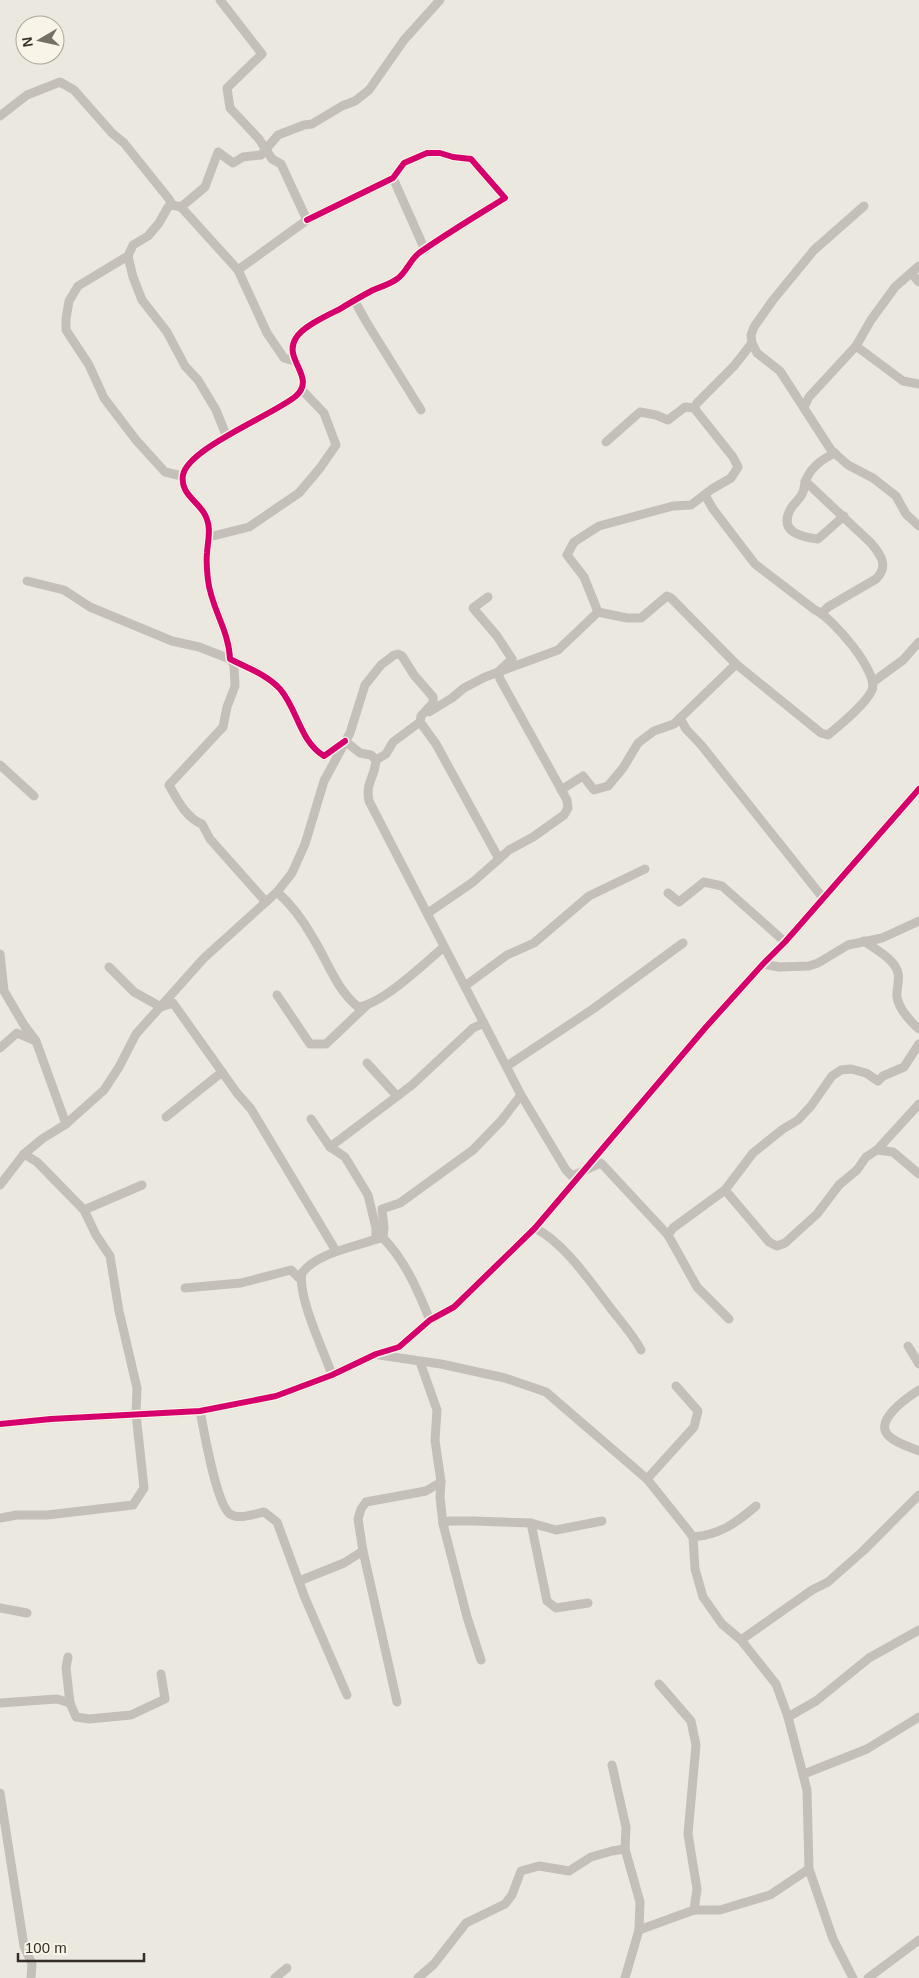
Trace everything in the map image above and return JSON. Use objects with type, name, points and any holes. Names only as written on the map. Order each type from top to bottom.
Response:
[{"type":"street","points":[[220,0],[262,54],[226,88],[230,108],[259,139],[272,159],[282,164],[307,220]]},
{"type":"street","points":[[182,476],[165,472],[136,440],[104,398],[88,365],[66,330],[69,301],[78,286],[128,256],[133,245],[148,236],[159,223],[168,207],[177,206],[205,187],[218,152],[233,163],[243,157],[261,155],[278,135],[304,125],[312,124],[342,106],[355,101],[369,90],[404,40],[440,0]]},
{"type":"street","points":[[0,116],[27,95],[60,82],[74,90],[112,133],[124,143],[177,206],[238,270],[267,333],[284,358],[294,361]]},
{"type":"street","points":[[238,270],[307,220],[392,178],[404,163],[427,153],[440,153],[453,157],[472,159],[505,198],[416,255],[399,278],[354,300],[296,336],[292,353],[294,361],[303,374],[304,384],[298,394],[288,402],[226,435],[193,460],[185,468],[182,476],[187,495],[204,512],[208,525],[209,537],[206,554],[208,580],[213,601],[226,630],[230,645],[230,659],[234,665],[235,686],[227,707],[223,727],[169,785],[182,807],[197,822],[202,824],[210,839],[266,902]]},
{"type":"street","points":[[392,178],[425,250]]},
{"type":"street","points":[[864,206],[814,250],[773,300],[754,327],[751,335],[752,343],[757,353],[780,371],[831,450],[848,464],[873,478],[896,496],[906,514],[919,526]]},
{"type":"street","points":[[128,256],[133,277],[142,300],[167,332],[185,366],[198,380],[216,410],[226,435]]},
{"type":"street","points":[[804,407],[809,397],[856,346],[895,287],[919,266]]},
{"type":"street","points":[[911,274],[919,282]]},
{"type":"street","points":[[354,300],[421,410]]},
{"type":"street","points":[[694,408],[734,366],[752,343]]},
{"type":"street","points":[[856,346],[903,381],[919,384]]},
{"type":"street","points":[[209,537],[249,527],[299,493],[336,445],[324,413],[301,389]]},
{"type":"street","points":[[598,612],[584,576],[567,555],[574,542],[599,526],[673,506],[690,505],[731,478],[738,467],[733,457],[694,408],[685,407],[668,420],[656,414],[640,412],[606,442]]},
{"type":"street","points":[[835,453],[818,463],[805,481],[803,493],[786,519],[789,529],[805,538],[818,539],[844,516]]},
{"type":"street","points":[[805,481],[844,516],[879,552],[883,564],[882,573],[867,585],[834,603],[822,613]]},
{"type":"street","points":[[598,612],[641,618],[667,596],[736,664],[821,733],[828,735],[855,712],[872,690],[873,682],[857,651],[822,613],[808,605],[755,564],[713,509],[705,494]]},
{"type":"street","points":[[27,581],[64,590],[90,607],[172,642],[199,647],[261,674],[279,689],[292,707],[303,734],[314,750],[324,756],[345,741]]},
{"type":"street","points":[[488,597],[473,608],[497,636],[512,659],[498,672]]},
{"type":"street","points":[[376,760],[386,754],[393,742],[420,719],[464,688],[498,672],[558,650],[598,612]]},
{"type":"street","points":[[873,682],[903,660],[919,642]]},
{"type":"street","points":[[0,1185],[24,1154],[42,1139],[66,1124],[104,1090],[119,1067],[136,1034],[204,958],[277,892],[292,874],[305,844],[324,781],[350,733],[365,684],[381,665],[394,655],[402,656],[414,675],[433,697],[433,703],[420,719]]},
{"type":"street","points":[[561,790],[583,776],[594,790],[608,786],[623,768],[638,743],[654,731],[674,724],[736,664]]},
{"type":"street","points":[[428,913],[473,882],[498,859],[564,815],[568,808],[567,800],[525,727],[498,672]]},
{"type":"street","points":[[680,718],[686,729],[702,746],[823,898]]},
{"type":"street","points":[[420,719],[436,744],[498,859]]},
{"type":"street","points":[[345,741],[360,754],[372,755],[376,760],[376,772],[368,784],[369,801],[521,1095],[566,1170],[572,1176],[580,1174],[601,1162],[668,1235],[697,1287],[729,1319]]},
{"type":"street","points":[[0,765],[34,796]]},
{"type":"street","points":[[0,1424],[200,1411],[276,1396],[376,1354],[400,1347],[430,1320],[454,1307],[535,1228],[762,964],[785,942],[919,789]]},
{"type":"street","points":[[465,986],[507,955],[534,943],[589,896],[645,869]]},
{"type":"street","points":[[668,893],[679,902],[704,882],[722,886],[785,942]]},
{"type":"street","points":[[277,892],[290,903],[313,937],[334,977],[348,998],[358,1007],[367,1006]]},
{"type":"street","points":[[762,964],[779,967],[809,966],[818,963],[848,945],[891,935],[919,920]]},
{"type":"street","points":[[864,941],[893,963],[898,972],[897,996],[899,1002],[911,1022],[919,1029]]},
{"type":"street","points":[[507,1066],[593,1009],[683,943]]},
{"type":"street","points":[[277,995],[310,1044],[326,1044],[367,1006],[381,998],[444,947]]},
{"type":"street","points":[[0,954],[4,990],[24,1025],[36,1041],[66,1124]]},
{"type":"street","points":[[110,967],[134,992],[161,1007],[173,1003],[251,1109],[336,1251]]},
{"type":"street","points":[[330,1147],[427,1072],[474,1028],[484,1023]]},
{"type":"street","points":[[0,1048],[17,1034],[36,1041]]},
{"type":"street","points":[[668,1235],[673,1228],[725,1190],[753,1153],[783,1129],[798,1120],[811,1106],[832,1076],[842,1070],[851,1069],[866,1073],[878,1081],[883,1076],[904,1067],[919,1044]]},
{"type":"street","points":[[367,1063],[397,1096]]},
{"type":"street","points":[[166,1117],[222,1072]]},
{"type":"street","points":[[380,1239],[384,1228],[382,1209],[400,1203],[473,1150],[501,1121],[521,1095]]},
{"type":"street","points":[[725,1190],[769,1242],[777,1246],[785,1243],[817,1214],[839,1185],[858,1170],[866,1157],[877,1150],[919,1104]]},
{"type":"street","points":[[311,1119],[330,1147],[345,1157],[368,1196],[380,1239],[393,1248],[403,1264],[430,1320]]},
{"type":"street","points":[[877,1150],[893,1152],[919,1174]]},
{"type":"street","points":[[0,1518],[17,1515],[47,1515],[133,1505],[144,1488],[136,1414],[137,1388],[119,1311],[110,1256],[96,1235],[84,1210],[37,1162],[24,1154]]},
{"type":"street","points":[[84,1210],[142,1185]]},
{"type":"street","points":[[535,1228],[547,1234],[564,1252],[632,1334],[641,1350]]},
{"type":"street","points":[[185,1288],[241,1282],[306,1267],[336,1251],[380,1239]]},
{"type":"street","points":[[300,1279],[306,1267]]},
{"type":"street","points":[[290,1270],[300,1279],[315,1333],[332,1374]]},
{"type":"street","points":[[908,1346],[919,1364]]},
{"type":"street","points":[[376,1354],[441,1364],[505,1378],[546,1392],[648,1479],[693,1537],[694,1569],[703,1597],[722,1624],[741,1640],[776,1684],[788,1717],[804,1774],[809,1869],[833,1939],[853,1978]]},
{"type":"street","points":[[420,1362],[437,1410],[435,1440],[441,1482],[440,1497],[443,1524],[467,1617],[481,1660]]},
{"type":"street","points":[[648,1479],[694,1427],[698,1411],[676,1386]]},
{"type":"street","points":[[919,1390],[898,1405],[890,1415],[886,1426],[890,1438],[919,1451]]},
{"type":"street","points":[[200,1411],[214,1478],[226,1509],[229,1514],[237,1517],[264,1512],[278,1522],[299,1581],[347,1695]]},
{"type":"street","points":[[398,1702],[363,1551],[358,1519],[361,1509],[366,1502],[426,1491],[441,1482]]},
{"type":"street","points":[[426,1491],[440,1497]]},
{"type":"street","points":[[741,1640],[812,1590],[828,1582],[863,1552],[919,1495]]},
{"type":"street","points":[[693,1537],[709,1536],[727,1528],[756,1506]]},
{"type":"street","points":[[443,1524],[449,1521],[531,1523],[556,1530],[602,1521]]},
{"type":"street","points":[[531,1523],[547,1601],[556,1608],[588,1603]]},
{"type":"street","points":[[299,1581],[344,1563],[363,1551]]},
{"type":"street","points":[[0,1608],[27,1613]]},
{"type":"street","points":[[788,1717],[816,1701],[869,1658],[919,1630]]},
{"type":"street","points":[[68,1657],[66,1668],[70,1703],[76,1717],[89,1719],[131,1715],[165,1699],[160,1674]]},
{"type":"street","points":[[660,1684],[691,1721],[696,1745],[688,1834],[697,1889],[694,1910]]},
{"type":"street","points":[[0,1703],[57,1699],[70,1703]]},
{"type":"street","points":[[804,1774],[868,1749],[919,1717]]},
{"type":"street","points":[[612,1765],[626,1827],[626,1849],[640,1902],[639,1930],[625,1978]]},
{"type":"street","points":[[0,1793],[24,1946],[32,1964],[31,1978]]},
{"type":"street","points":[[418,1978],[434,1964],[448,1943],[466,1922],[505,1904],[512,1895],[521,1871],[539,1866],[570,1871],[591,1857],[626,1849]]},
{"type":"street","points":[[639,1930],[694,1910],[720,1910],[770,1895],[809,1869]]},
{"type":"street","points":[[868,1978],[919,1940]]},
{"type":"street","points":[[275,1978],[287,1968]]},
{"type":"cycle path","points":[[307,220],[393,178],[404,163],[427,153],[440,153],[471,159],[505,198],[419,253],[394,281],[373,290],[304,329],[296,338],[293,346],[295,361],[302,375],[303,382],[296,396],[215,443],[188,465],[183,475],[186,492],[201,508],[208,523],[208,580],[227,638],[230,659],[263,675],[280,689],[309,742],[324,756],[345,741]]},
{"type":"cycle path","points":[[0,1424],[51,1419],[200,1411],[276,1396],[332,1375],[376,1354],[399,1347],[430,1320],[454,1307],[535,1228],[706,1027],[785,942],[919,789]]}]
